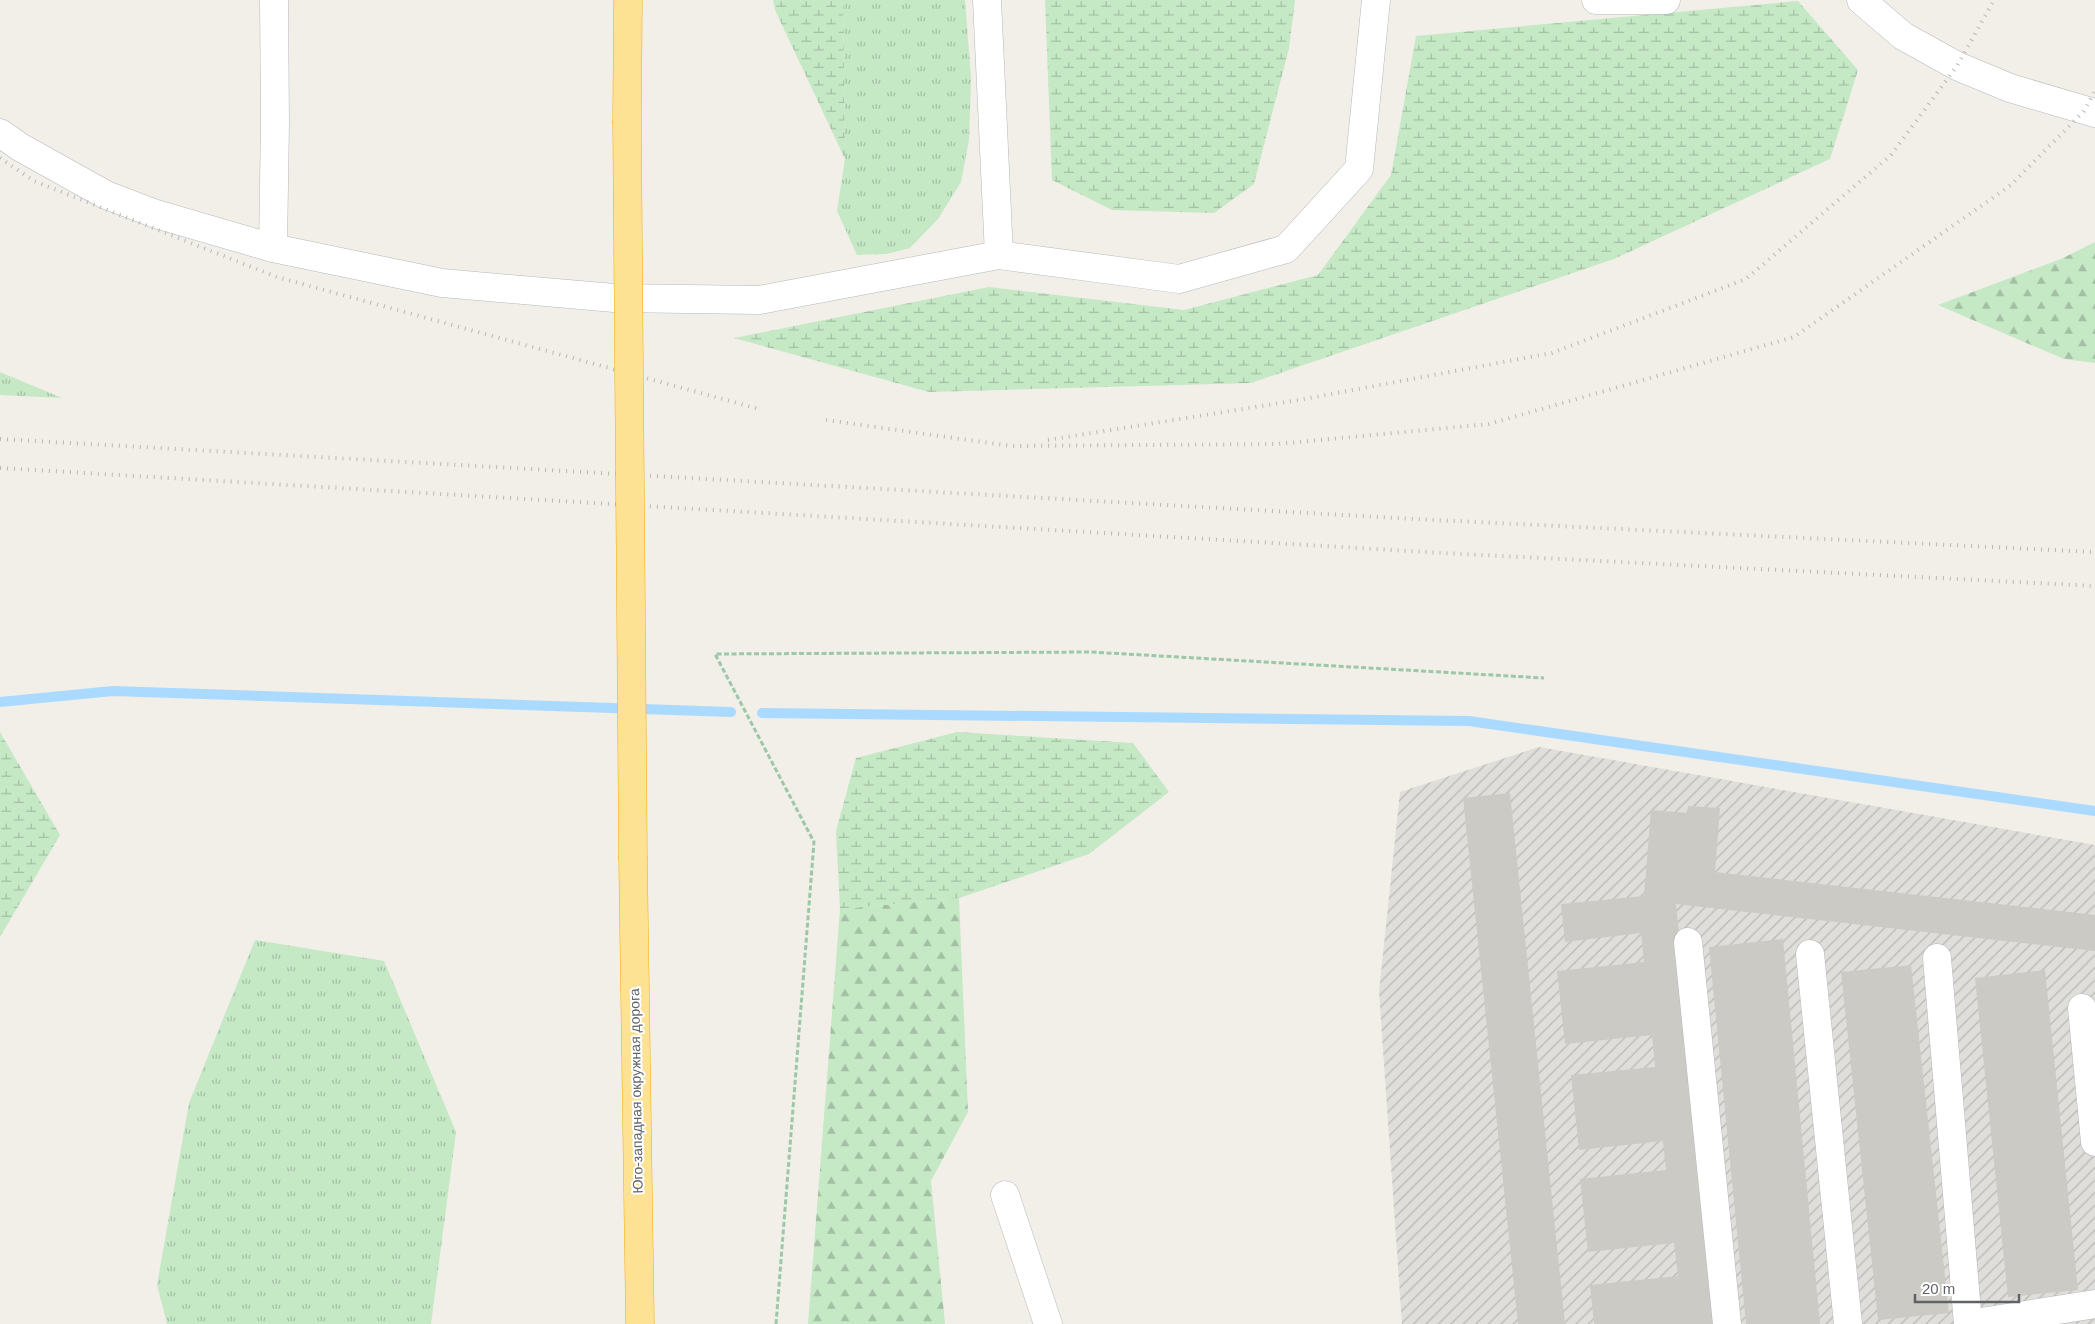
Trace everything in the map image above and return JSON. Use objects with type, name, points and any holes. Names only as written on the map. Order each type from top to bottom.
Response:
[{"type":"highway","name":"Юго-западная окружная дорога","points":[[628,0],[627,121],[633,859],[640,1324]]},
{"type":"street","points":[[274,0],[274,248]]},
{"type":"street","points":[[987,0],[999,255]]},
{"type":"street","points":[[0,133],[20,148],[106,195],[156,214],[274,248],[442,283],[614,298],[759,300],[999,255],[1178,279],[1286,249],[1359,169],[1376,0]]},
{"type":"street","points":[[1596,0],[1666,0]]},
{"type":"street","points":[[1861,0],[1903,36],[1957,66],[2010,88],[2095,113]]},
{"type":"street","points":[[1688,942],[1727,1324]]},
{"type":"street","points":[[1810,954],[1848,1324]]},
{"type":"street","points":[[1937,958],[1969,1324],[2095,1304]]},
{"type":"street","points":[[2082,1008],[2095,1142]]},
{"type":"street","points":[[1006,1195],[1048,1324]]},
{"type":"path","points":[[776,1324],[814,842],[715,654],[1091,652],[1544,678]]},
{"type":"shaded area","points":[[1539,747],[2095,845],[2095,1324],[1402,1324],[1379,992],[1400,792]]},
{"type":"green space","points":[[773,0],[843,0],[845,159],[775,10]]},
{"type":"green space","points":[[843,0],[965,0],[971,79],[969,140],[961,182],[938,219],[910,248],[886,254],[857,255],[837,211],[845,159]]},
{"type":"green space","points":[[1045,0],[1295,0],[1289,48],[1254,184],[1214,213],[1112,210],[1052,180]]},
{"type":"green space","points":[[1798,1],[1858,70],[1830,159],[1614,259],[1251,383],[929,392],[734,338],[989,287],[1184,310],[1318,275],[1391,175],[1416,36]]},
{"type":"green space","points":[[2095,242],[2095,363],[2064,359],[1938,305],[2061,259]]},
{"type":"green space","points":[[0,372],[62,398],[0,395]]},
{"type":"green space","points":[[0,732],[60,835],[0,937]]},
{"type":"green space","points":[[957,732],[1133,743],[1169,792],[1089,854],[959,898],[840,909],[836,831],[856,758]]},
{"type":"green space","points":[[959,898],[968,1112],[931,1181],[945,1324],[808,1324],[840,909]]},
{"type":"green space","points":[[255,940],[384,961],[456,1132],[431,1324],[167,1324],[157,1285],[189,1103]]},
{"type":"building","points":[[1510,793],[1565,1324],[1518,1324],[1463,798]]},
{"type":"building","points":[[1688,806],[1720,808],[1715,872],[2095,915],[2095,951],[1676,904],[1721,1324],[1594,1324],[1590,1285],[1678,1276],[1674,1243],[1588,1252],[1580,1179],[1666,1170],[1663,1141],[1579,1150],[1571,1075],[1655,1067],[1652,1035],[1565,1044],[1557,971],[1644,962],[1641,933],[1565,942],[1561,904],[1644,896],[1651,810],[1687,813]]},
{"type":"building","points":[[1783,939],[1820,1324],[1746,1324],[1709,947]]},
{"type":"building","points":[[1911,965],[1949,1313],[1878,1320],[1841,972]]},
{"type":"building","points":[[2045,970],[2078,1290],[2008,1297],[1975,978]]},
{"type":"waterway","points":[[0,702],[113,691],[731,712]]},
{"type":"waterway","points":[[762,713],[1469,721],[2095,811]]},
{"type":"railway","points":[[1048,440],[1299,400],[1552,353],[1746,279],[1891,155],[1957,66],[1994,0]]},
{"type":"railway","points":[[826,420],[1011,446],[1277,444],[1489,424],[1794,337],[2011,185],[2084,111],[2095,91]]},
{"type":"railway","points":[[0,158],[34,181],[277,277],[759,409]]},
{"type":"railway","points":[[0,439],[1414,519],[2095,552]]},
{"type":"railway","points":[[0,468],[1443,553],[2095,586]]}]
